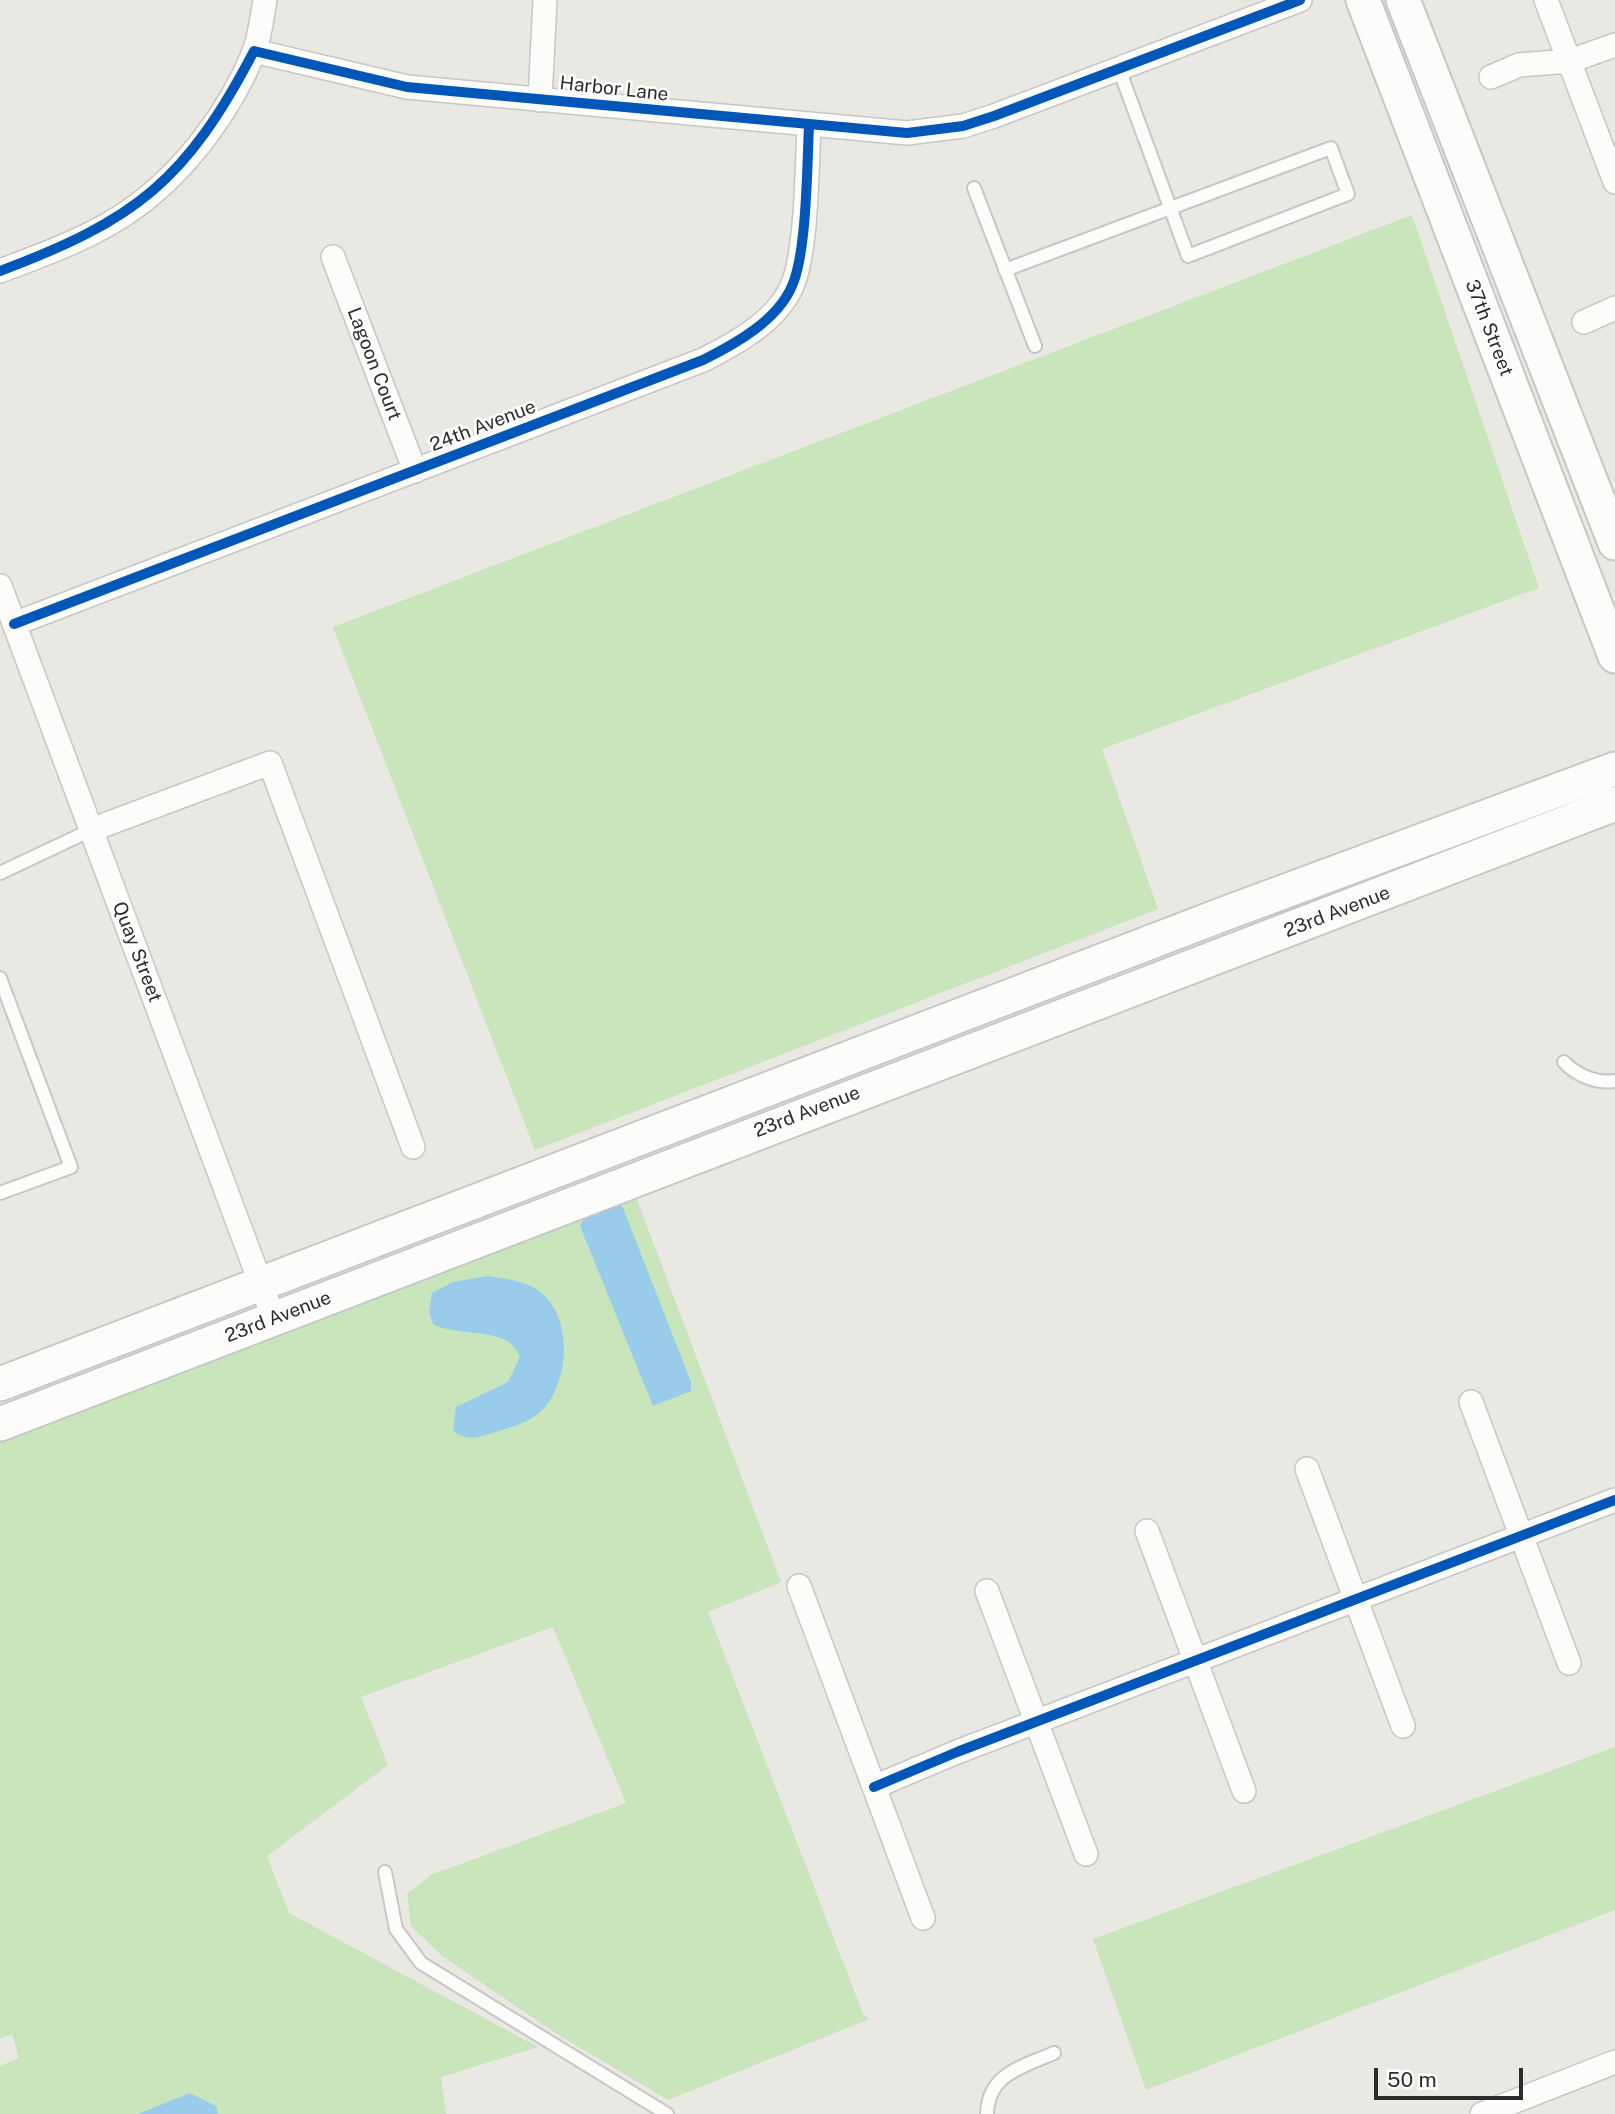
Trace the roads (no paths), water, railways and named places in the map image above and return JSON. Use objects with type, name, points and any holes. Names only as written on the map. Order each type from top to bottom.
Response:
[{"type":"main road","name":"37th Street","points":[[1363,0],[1615,656]]},
{"type":"main road","name":"37th Street","points":[[1403,0],[1489,220],[1607,496],[1615,543]]},
{"type":"main road","points":[[1453,234],[1489,220]]},
{"type":"main road","name":"23rd Avenue","points":[[0,1384],[262,1286],[1229,912],[1615,769]]},
{"type":"main road","name":"23rd Avenue","points":[[0,1424],[1615,804]]},
{"type":"street","points":[[0,271],[80,238],[134,208],[177,171],[232,94],[254,51],[265,0]]},
{"type":"street","points":[[540,100],[545,0]]},
{"type":"street","name":"Harbor Lane","points":[[254,51],[407,87],[907,133],[963,126],[1300,0]]},
{"type":"street","points":[[1546,0],[1615,182]]},
{"type":"street","points":[[1491,77],[1519,65],[1570,61],[1615,45]]},
{"type":"street","name":"24th Avenue","points":[[14,624],[703,360],[743,340],[768,317],[792,286],[800,253],[808,126]]},
{"type":"street","name":"Lagoon Court","points":[[333,257],[415,471]]},
{"type":"street","points":[[1584,321],[1615,308]]},
{"type":"street","name":"Quay Street","points":[[0,586],[274,1319]]},
{"type":"street","points":[[91,830],[270,763],[413,1147]]},
{"type":"street","points":[[1471,1402],[1569,1663]]},
{"type":"street","points":[[1307,1469],[1403,1726]]},
{"type":"street","points":[[874,1787],[1356,1598],[1615,1500]]},
{"type":"street","points":[[1147,1531],[1244,1791]]},
{"type":"street","points":[[799,1586],[923,1918]]},
{"type":"street","points":[[987,1591],[1086,1854]]},
{"type":"street","points":[[1482,2114],[1521,2107],[1615,2062]]},
{"type":"lane","points":[[1006,270],[1171,209],[1331,148],[1348,194],[1188,256],[1171,209],[1119,69]]},
{"type":"lane","points":[[974,188],[1035,346]]},
{"type":"lane","points":[[0,873],[91,830]]},
{"type":"lane","points":[[0,978],[71,1167],[0,1193]]},
{"type":"lane","points":[[1564,1062],[1574,1074],[1607,1082],[1615,1081]]},
{"type":"lane","points":[[385,1872],[396,1929],[421,1963],[457,1988],[667,2114]]},
{"type":"lane","points":[[987,2114],[989,2095],[1002,2076],[1054,2053]]},
{"type":"water","points":[[618,1203],[623,1208],[691,1382],[691,1391],[653,1406],[580,1226],[586,1215]]},
{"type":"water","points":[[487,1276],[526,1284],[546,1297],[560,1321],[563,1365],[555,1392],[537,1415],[523,1423],[472,1438],[453,1431],[456,1407],[508,1382],[520,1357],[515,1347],[506,1340],[433,1324],[429,1312],[432,1293],[453,1282]]},
{"type":"water","points":[[190,2093],[216,2106],[218,2114],[138,2114]]}]
